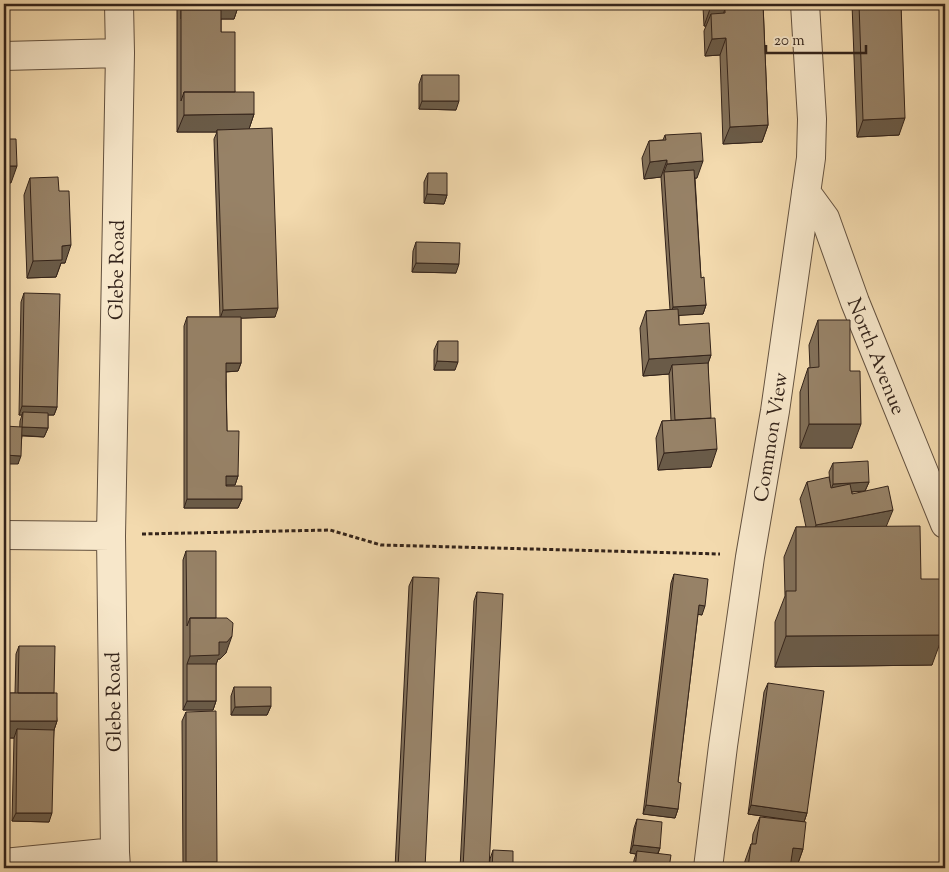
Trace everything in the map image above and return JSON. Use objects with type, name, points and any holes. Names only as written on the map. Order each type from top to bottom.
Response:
[{"type":"street","name":"Glebe Road","points":[[115,860],[111,536],[120,53],[119,4]]},
{"type":"street","name":"Common View","points":[[708,868],[750,557],[775,411],[811,158],[812,119],[806,4]]},
{"type":"street","points":[[4,56],[120,53]]},
{"type":"street","name":"North Avenue","points":[[806,192],[825,218],[856,302],[945,524]]},
{"type":"street","points":[[4,535],[111,536]]},
{"type":"street","points":[[4,863],[115,860]]},
{"type":"path","points":[[111,536],[330,530],[381,545],[717,554],[750,557]]},
{"type":"building","points":[[710,4],[763,4],[768,125],[730,127],[726,38],[712,39],[711,14],[725,13],[725,9],[710,9]]},
{"type":"building","points":[[859,4],[901,4],[905,118],[863,120]]},
{"type":"building","points":[[181,10],[221,10],[221,32],[235,32],[235,92],[184,92],[181,101]]},
{"type":"building","points":[[422,75],[459,75],[459,101],[422,101]]},
{"type":"building","points":[[184,92],[254,92],[254,114],[184,115]]},
{"type":"building","points":[[272,128],[278,308],[223,310],[217,130]]},
{"type":"building","points":[[701,133],[703,161],[667,164],[667,160],[650,162],[649,141],[666,140],[665,135]]},
{"type":"building","points":[[4,139],[16,139],[17,166],[4,166]]},
{"type":"building","points":[[694,170],[701,278],[704,277],[706,305],[673,307],[664,172]]},
{"type":"building","points":[[428,173],[447,173],[447,195],[427,194]]},
{"type":"building","points":[[58,177],[59,191],[69,191],[71,245],[62,246],[62,260],[33,261],[30,178]]},
{"type":"building","points":[[416,242],[460,243],[459,264],[416,263]]},
{"type":"building","points":[[24,293],[60,294],[57,407],[22,406]]},
{"type":"building","points":[[678,309],[679,325],[709,323],[711,355],[649,359],[646,311]]},
{"type":"building","points":[[187,317],[241,317],[241,363],[226,363],[227,431],[239,431],[238,476],[226,476],[226,486],[242,486],[242,499],[187,499]]},
{"type":"building","points":[[818,320],[850,320],[850,371],[860,371],[861,424],[809,424],[808,368],[819,367]]},
{"type":"building","points":[[438,341],[458,341],[458,362],[437,361]]},
{"type":"building","points":[[708,363],[711,418],[675,420],[672,365]]},
{"type":"building","points":[[23,412],[48,413],[48,428],[22,427]]},
{"type":"building","points":[[715,418],[717,449],[664,453],[662,421]]},
{"type":"building","points":[[4,426],[22,427],[21,456],[4,455]]},
{"type":"building","points":[[868,461],[869,482],[833,484],[833,463]]},
{"type":"building","points":[[829,477],[831,488],[850,484],[852,494],[888,486],[893,510],[816,525],[807,482]]},
{"type":"building","points":[[920,526],[921,579],[942,579],[943,635],[786,636],[786,591],[796,591],[796,527]]},
{"type":"building","points":[[186,551],[216,551],[216,618],[190,618],[187,626]]},
{"type":"building","points":[[674,574],[708,579],[705,606],[699,605],[678,782],[681,783],[678,809],[646,805]]},
{"type":"building","points":[[413,577],[439,578],[425,868],[398,868]]},
{"type":"building","points":[[477,592],[503,594],[489,868],[463,868]]},
{"type":"building","points":[[190,618],[227,618],[233,623],[232,636],[227,642],[219,642],[219,655],[190,656]]},
{"type":"building","points":[[19,646],[55,646],[54,693],[18,693]]},
{"type":"building","points":[[187,664],[216,664],[216,701],[187,701]]},
{"type":"building","points":[[768,683],[824,691],[807,813],[751,805]]},
{"type":"building","points":[[234,687],[271,687],[271,706],[235,707]]},
{"type":"building","points":[[4,693],[57,693],[57,721],[4,721]]},
{"type":"building","points":[[216,711],[217,862],[186,862],[186,712]]},
{"type":"building","points":[[17,729],[54,730],[52,813],[16,813]]},
{"type":"building","points":[[760,817],[806,822],[803,849],[793,848],[790,868],[748,868],[751,844],[756,844]]},
{"type":"building","points":[[637,819],[662,822],[660,848],[633,845]]},
{"type":"building","points":[[493,850],[513,851],[513,868],[492,868]]},
{"type":"building","points":[[637,851],[671,855],[669,868],[635,868]]}]
